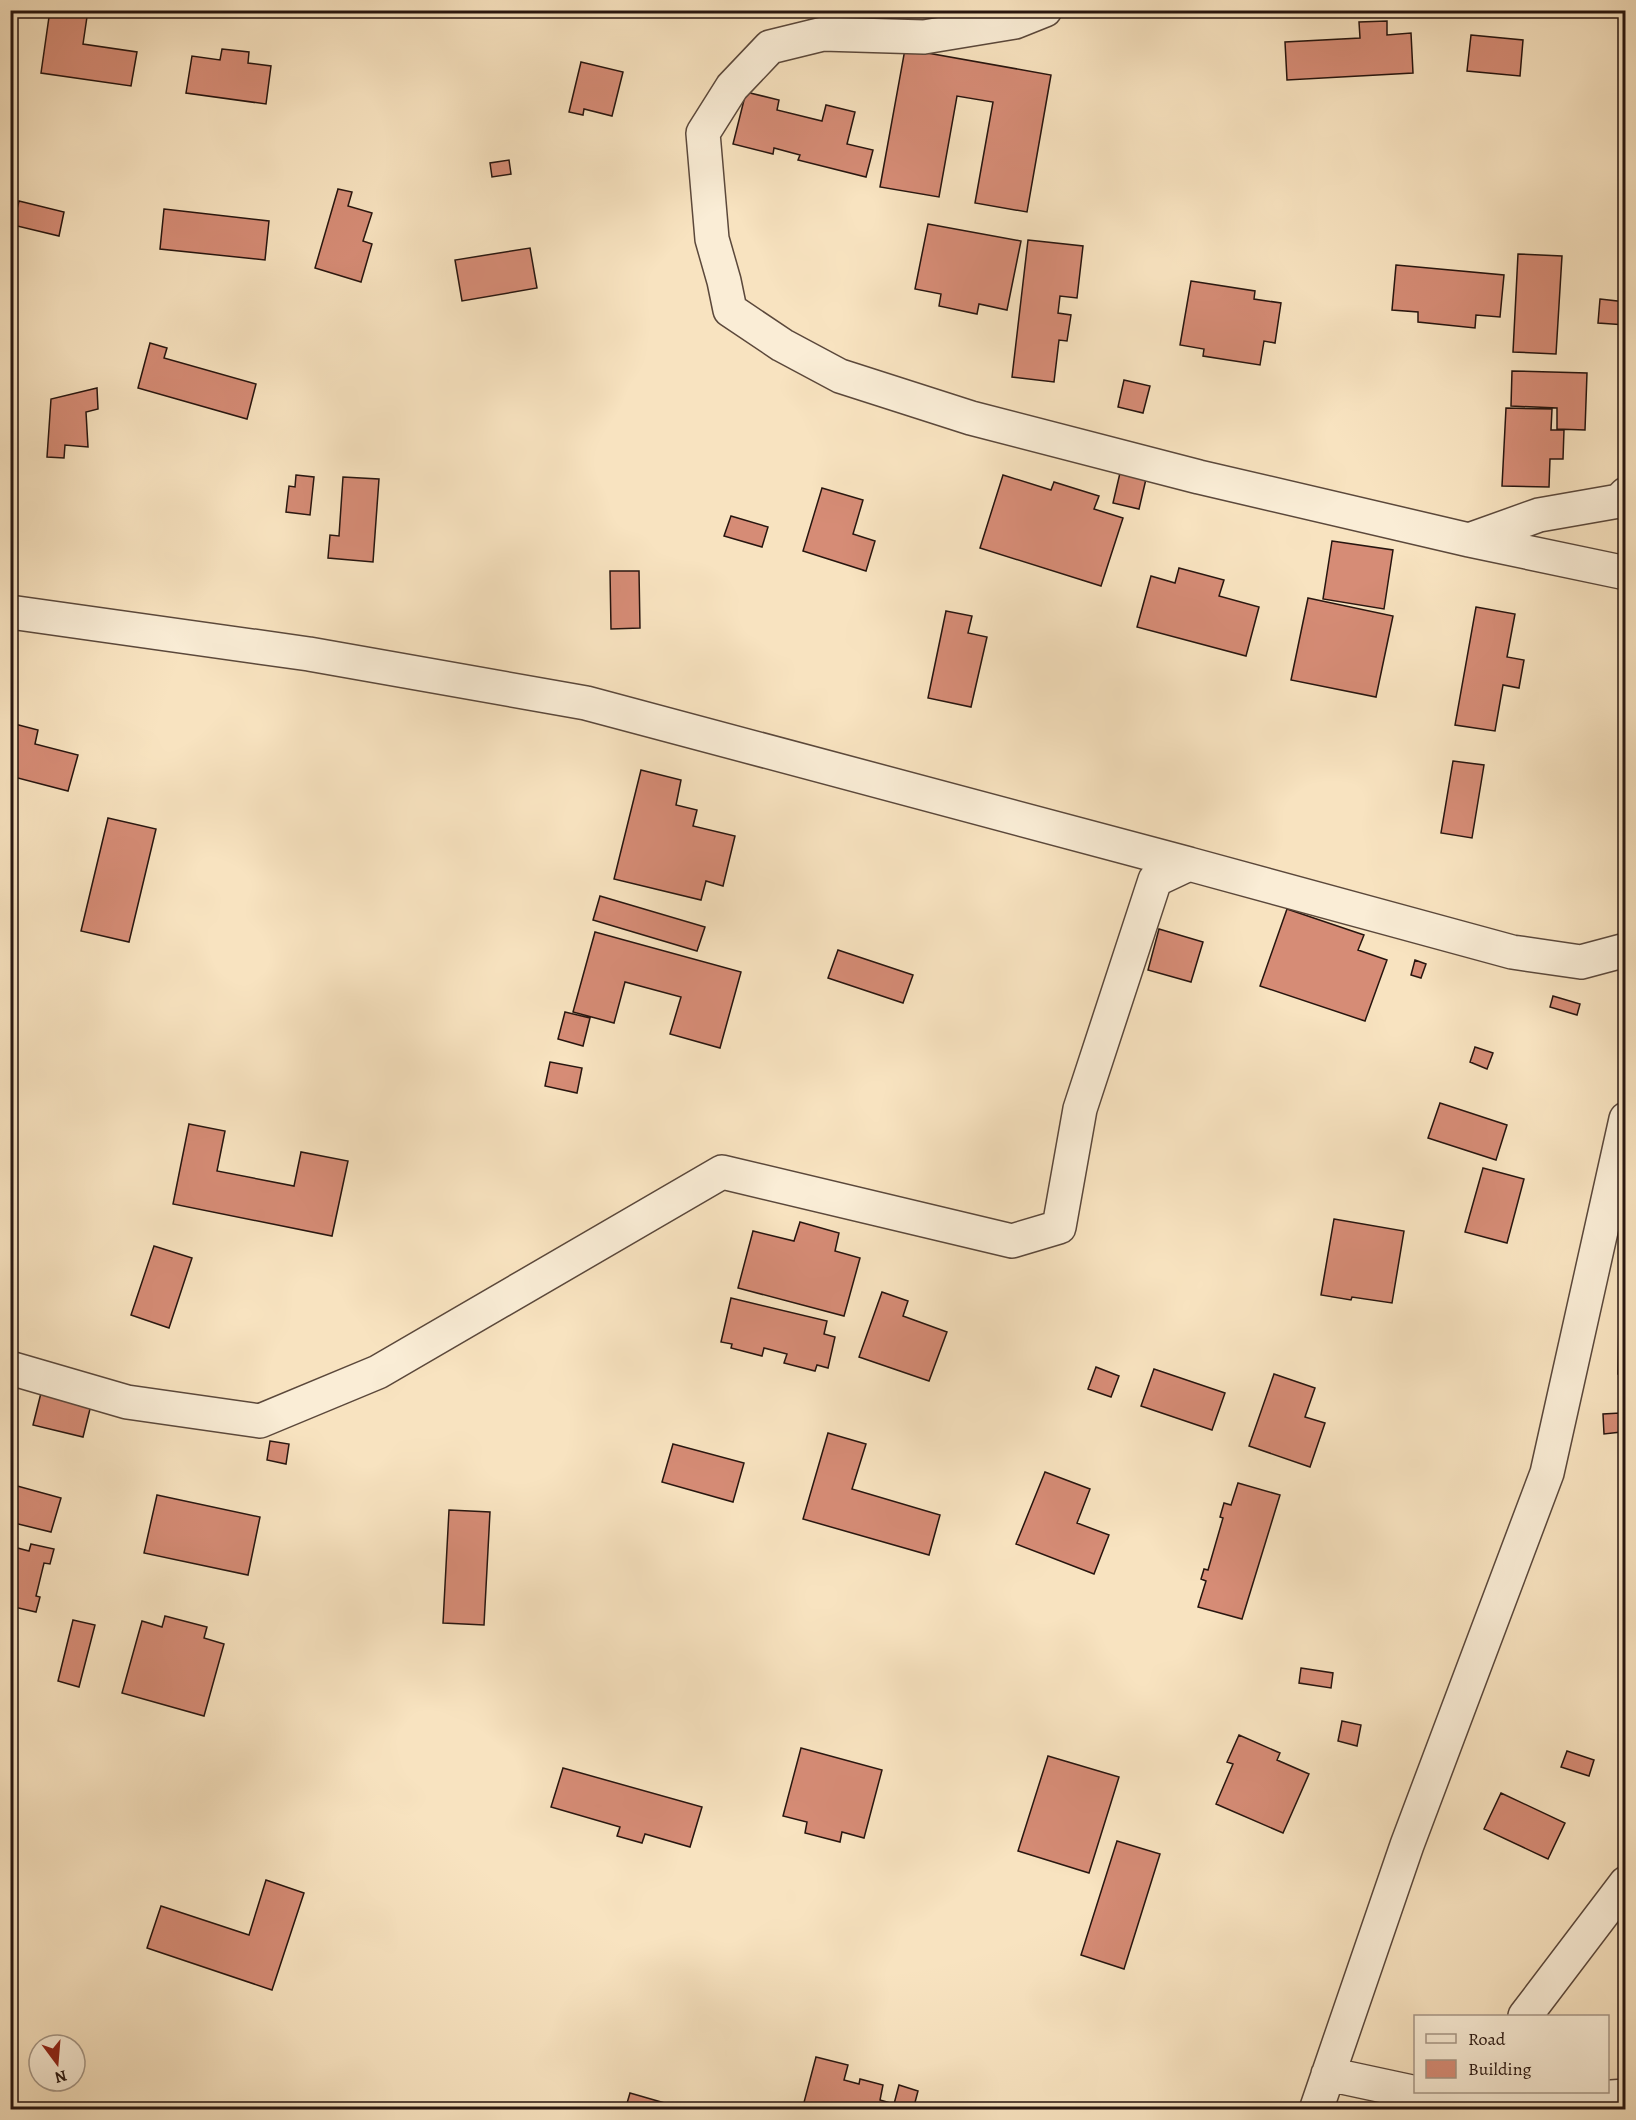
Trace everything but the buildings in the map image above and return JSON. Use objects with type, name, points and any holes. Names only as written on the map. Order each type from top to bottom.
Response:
[{"type":"street","points":[[1044,10],[1015,22],[924,37],[823,34],[770,47],[732,87],[703,133],[712,239],[730,310],[782,345],[840,376],[971,418],[1187,474],[1469,540],[1626,573]]},
{"type":"street","points":[[1469,540],[1539,515],[1619,501],[1626,494]]},
{"type":"street","points":[[10,612],[309,654],[586,703],[1512,952],[1581,962],[1626,950]]},
{"type":"street","points":[[10,1368],[127,1402],[260,1420],[378,1372],[722,1172],[1012,1241],[1059,1227],[1080,1108],[1155,880],[1189,864]]},
{"type":"street","points":[[1316,2109],[1407,1845],[1547,1473],[1624,1132]]},
{"type":"street","points":[[1526,2015],[1626,1883]]},
{"type":"street","points":[[1328,2074],[1414,2090]]},
{"type":"street","points":[[1430,2093],[1479,2102],[1626,2097]]}]
